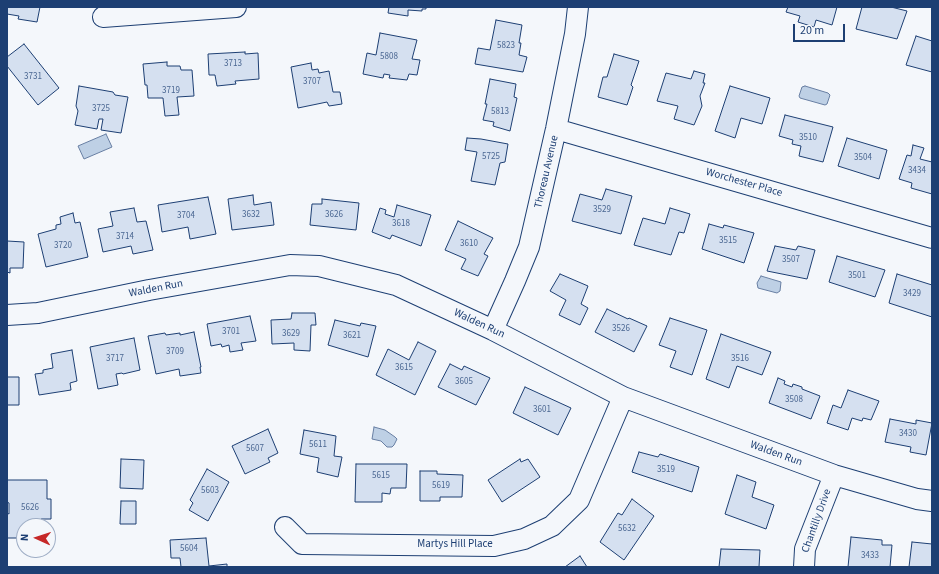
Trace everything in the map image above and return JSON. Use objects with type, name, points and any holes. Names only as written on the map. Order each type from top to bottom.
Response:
[{"type":"street","points":[[104,17],[236,7]]},
{"type":"street","name":"Thoreau Avenue","points":[[492,330],[529,247],[556,129],[575,34],[578,7]]},
{"type":"street","name":"Worchester Place","points":[[556,129],[932,238]]},
{"type":"street","name":"Walden Run","points":[[7,315],[38,313],[149,290],[290,265],[319,266],[396,285],[492,330],[623,397],[834,475],[932,502]]},
{"type":"street","name":"Martys Hill Place","points":[[285,527],[302,544],[494,546],[524,539],[552,526],[579,500],[623,397]]},
{"type":"street","name":"Chantilly Drive","points":[[804,567],[805,549],[834,475]]},
{"type":"water","points":[[805,86],[828,93],[830,95],[827,104],[825,105],[800,98],[799,96],[802,87]]},
{"type":"water","points":[[106,134],[112,147],[84,159],[78,146]]},
{"type":"water","points":[[761,276],[781,282],[780,291],[777,293],[758,288],[757,283]]},
{"type":"water","points":[[374,427],[385,430],[397,439],[392,447],[387,447],[381,441],[372,439]]},
{"type":"building","points":[[7,7],[40,7],[37,22],[18,19],[19,16],[7,14]]},
{"type":"building","points":[[389,7],[426,7],[426,9],[422,9],[422,11],[408,10],[408,16],[388,13]]},
{"type":"building","points":[[788,7],[837,7],[832,25],[816,20],[814,27],[798,22],[800,16],[786,12]]},
{"type":"building","points":[[862,7],[891,7],[907,11],[897,39],[856,29]]},
{"type":"building","points":[[496,20],[522,25],[519,55],[527,57],[523,72],[475,64],[478,48],[490,50]]},
{"type":"building","points":[[380,33],[417,40],[412,59],[420,60],[417,75],[409,74],[407,80],[389,78],[390,75],[384,74],[383,78],[363,74],[367,53],[376,55]]},
{"type":"building","points":[[916,36],[932,41],[932,72],[906,65]]},
{"type":"building","points":[[24,44],[59,88],[38,105],[7,66],[7,57]]},
{"type":"building","points":[[245,52],[245,54],[258,53],[259,79],[235,81],[236,84],[217,86],[215,75],[209,75],[208,54]]},
{"type":"building","points":[[614,54],[639,61],[631,85],[633,87],[627,105],[598,97],[603,77],[607,77]]},
{"type":"building","points":[[167,62],[167,66],[180,66],[181,70],[192,70],[194,96],[177,97],[179,115],[165,116],[163,98],[148,98],[147,85],[145,85],[143,64]]},
{"type":"building","points":[[311,63],[312,70],[318,69],[319,73],[329,71],[333,92],[340,92],[342,104],[329,106],[327,102],[298,108],[291,67]]},
{"type":"building","points":[[694,71],[705,74],[703,83],[705,83],[700,96],[702,106],[694,125],[674,119],[678,106],[657,101],[666,73],[691,79]]},
{"type":"building","points":[[490,79],[516,84],[514,97],[517,98],[510,131],[493,126],[494,122],[483,120],[487,104],[485,104]]},
{"type":"building","points":[[79,86],[113,92],[115,95],[128,97],[121,133],[101,130],[103,119],[99,119],[97,129],[75,125],[78,111],[76,106]]},
{"type":"building","points":[[730,86],[770,98],[762,124],[741,118],[735,138],[715,131]]},
{"type":"building","points":[[785,115],[833,127],[823,162],[799,156],[801,146],[792,144],[793,140],[779,136]]},
{"type":"building","points":[[467,138],[508,144],[505,162],[500,163],[495,185],[471,181],[477,152],[465,150]]},
{"type":"building","points":[[847,138],[887,150],[879,179],[838,166]]},
{"type":"building","points":[[913,145],[924,148],[920,159],[932,162],[932,194],[911,188],[912,183],[899,179],[907,155],[911,156]]},
{"type":"building","points":[[606,189],[632,196],[621,234],[572,221],[580,194],[602,200]]},
{"type":"building","points":[[253,195],[254,205],[271,202],[274,225],[232,230],[228,199]]},
{"type":"building","points":[[208,197],[216,234],[190,239],[188,227],[162,232],[158,205]]},
{"type":"building","points":[[322,199],[359,203],[356,230],[310,225],[312,204],[322,204]]},
{"type":"building","points":[[397,205],[431,215],[421,246],[392,235],[390,239],[372,232],[380,208],[386,210],[385,214],[394,217]]},
{"type":"building","points":[[134,208],[137,222],[146,221],[153,250],[133,254],[131,246],[103,252],[98,229],[113,226],[110,212]]},
{"type":"building","points":[[670,208],[690,214],[684,233],[679,232],[671,255],[634,245],[643,218],[665,224]]},
{"type":"building","points":[[73,213],[75,223],[80,222],[88,257],[46,267],[38,234],[56,229],[56,225],[61,224],[60,217]]},
{"type":"building","points":[[458,221],[493,238],[484,254],[488,256],[478,276],[461,269],[466,259],[445,250]]},
{"type":"building","points":[[709,224],[723,228],[724,225],[754,233],[744,263],[702,249]]},
{"type":"building","points":[[7,241],[24,242],[23,268],[10,268],[10,273],[7,272]]},
{"type":"building","points":[[775,246],[796,250],[798,246],[815,250],[807,279],[767,271]]},
{"type":"building","points":[[837,256],[885,270],[875,297],[829,282]]},
{"type":"building","points":[[560,274],[588,286],[581,304],[588,308],[580,325],[559,315],[566,300],[550,291]]},
{"type":"building","points":[[897,274],[932,285],[932,317],[889,303]]},
{"type":"building","points":[[607,309],[647,326],[634,352],[595,332]]},
{"type":"building","points":[[292,313],[315,313],[316,325],[311,325],[310,351],[294,350],[294,343],[272,344],[271,320],[291,319]]},
{"type":"building","points":[[250,316],[256,341],[241,343],[243,350],[230,352],[229,345],[222,347],[221,344],[211,346],[207,324]]},
{"type":"building","points":[[670,318],[707,330],[692,375],[670,367],[676,351],[659,345]]},
{"type":"building","points":[[335,320],[360,326],[361,323],[376,326],[368,357],[328,345]]},
{"type":"building","points":[[194,332],[201,373],[180,376],[179,369],[156,374],[148,336],[165,333],[166,335],[180,333],[180,335]]},
{"type":"building","points":[[721,334],[771,352],[762,375],[737,366],[729,388],[706,379]]},
{"type":"building","points":[[134,338],[140,370],[116,374],[118,385],[98,389],[90,347]]},
{"type":"building","points":[[418,342],[436,351],[415,395],[376,375],[388,349],[409,360]]},
{"type":"building","points":[[72,350],[77,381],[70,383],[71,390],[39,395],[35,374],[43,373],[43,370],[53,368],[51,354]]},
{"type":"building","points":[[450,364],[462,370],[464,366],[490,378],[476,405],[438,387]]},
{"type":"building","points":[[7,377],[19,377],[19,405],[7,405]]},
{"type":"building","points":[[778,378],[785,381],[784,384],[792,387],[793,384],[802,387],[802,389],[820,396],[811,419],[769,403]]},
{"type":"building","points":[[525,387],[571,408],[558,435],[513,413]]},
{"type":"building","points":[[848,390],[879,401],[871,420],[863,418],[862,421],[852,418],[848,430],[827,423],[833,405],[841,408]]},
{"type":"building","points":[[890,419],[916,424],[916,420],[932,423],[926,455],[910,452],[911,447],[885,442]]},
{"type":"building","points":[[268,429],[278,453],[268,458],[270,462],[245,474],[232,446]]},
{"type":"building","points":[[304,430],[336,436],[334,456],[342,457],[338,477],[317,472],[319,458],[300,454]]},
{"type":"building","points":[[639,452],[658,457],[660,454],[699,467],[692,492],[632,472]]},
{"type":"building","points":[[121,459],[144,460],[143,489],[120,488]]},
{"type":"building","points":[[520,459],[521,462],[528,459],[540,477],[502,502],[488,480]]},
{"type":"building","points":[[356,464],[407,464],[406,488],[391,488],[390,494],[382,493],[382,502],[355,502]]},
{"type":"building","points":[[207,469],[229,482],[208,521],[189,510],[193,503],[190,500]]},
{"type":"building","points":[[420,471],[437,471],[437,474],[463,475],[462,497],[440,497],[440,501],[420,501]]},
{"type":"building","points":[[737,475],[756,482],[752,497],[774,505],[766,529],[725,514]]},
{"type":"building","points":[[7,480],[47,480],[47,499],[51,499],[51,518],[16,518],[16,538],[7,538],[7,513],[9,514],[9,503],[7,502]]},
{"type":"building","points":[[632,499],[654,516],[624,560],[600,542],[618,513],[622,515]]},
{"type":"building","points":[[121,501],[136,501],[136,524],[120,524]]},
{"type":"building","points":[[851,537],[882,540],[882,545],[892,545],[890,567],[848,567]]},
{"type":"building","points":[[206,538],[209,566],[227,564],[227,567],[181,567],[180,558],[171,558],[170,540]]},
{"type":"building","points":[[912,542],[932,544],[932,567],[909,567]]},
{"type":"building","points":[[721,549],[760,550],[759,567],[719,567]]},
{"type":"building","points":[[580,556],[587,567],[565,567]]}]
